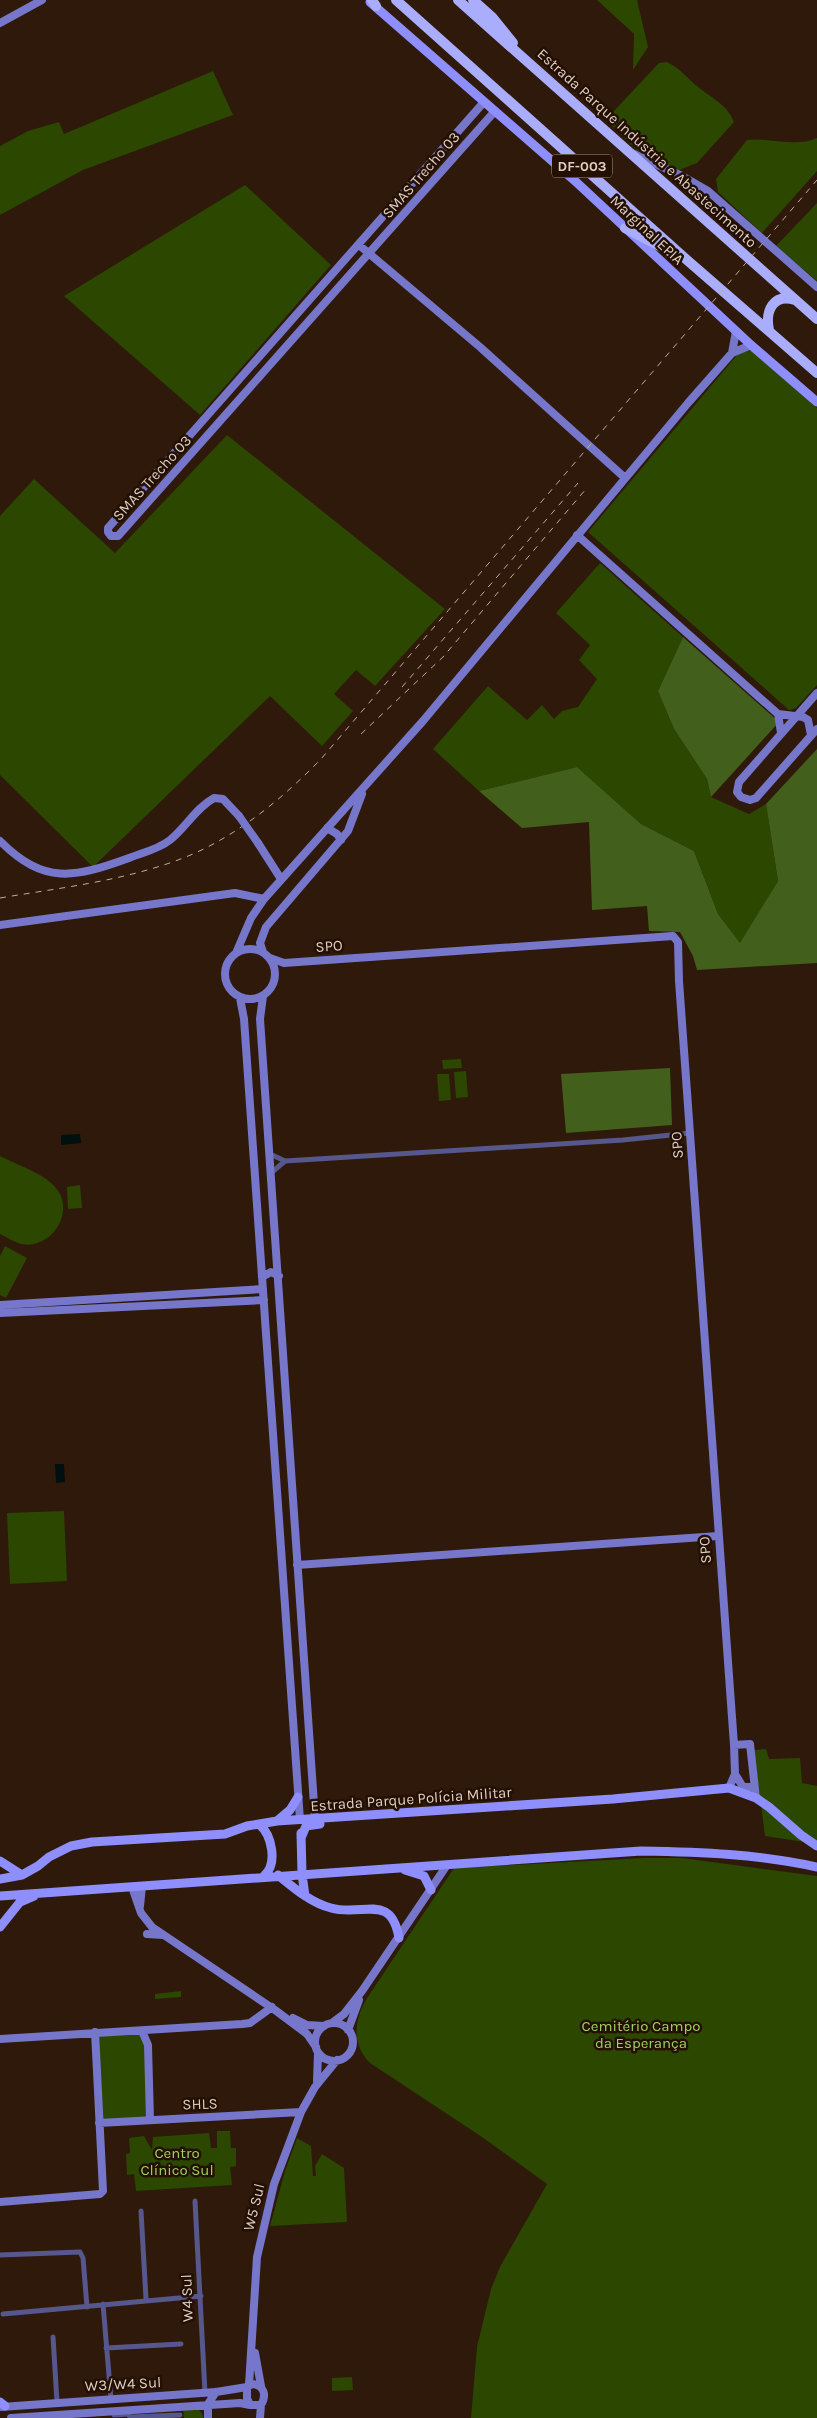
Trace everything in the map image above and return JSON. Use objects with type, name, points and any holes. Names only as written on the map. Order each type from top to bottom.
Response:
[{"type":"highway","name":"DF-003","points":[[396,0],[686,260],[817,373]]},
{"type":"highway","name":"Estrada Parque Indústria e Abastecimento","points":[[458,0],[817,319]]},
{"type":"highway","points":[[473,0],[504,31],[521,56]]},
{"type":"highway","points":[[625,228],[686,260]]},
{"type":"highway","points":[[769,330],[767,316],[772,305],[783,298],[795,300]]},
{"type":"main road","name":"Marginal EPIA","points":[[372,2],[625,228],[751,345],[817,402]]},
{"type":"main road","name":"Estrada Parque Polícia Militar","points":[[0,1879],[22,1875],[38,1866],[48,1857],[71,1846],[92,1842],[225,1834],[259,1824],[300,1820],[614,1799],[729,1788],[756,1798],[817,1846]]},
{"type":"main road","points":[[277,1822],[290,1810],[298,1797]]},
{"type":"main road","points":[[301,1838],[304,1828],[310,1825],[407,1816],[416,1812]]},
{"type":"main road","points":[[300,1820],[302,1874],[305,1896]]},
{"type":"main road","points":[[259,1824],[267,1833],[271,1856],[270,1868],[264,1876]]},
{"type":"main road","points":[[0,1896],[278,1875],[661,1852],[714,1852],[784,1860],[817,1867]]},
{"type":"main road","points":[[0,1862],[22,1875]]},
{"type":"main road","points":[[401,1868],[424,1876],[431,1890]]},
{"type":"main road","points":[[278,1875],[305,1896],[332,1908],[348,1911],[379,1909],[387,1912],[396,1923],[399,1938]]},
{"type":"main road","points":[[0,1928],[20,1902],[48,1892]]},
{"type":"street","points":[[0,23],[42,0]]},
{"type":"street","name":"SMAS Trecho 03","points":[[484,102],[294,320],[108,528],[109,534],[114,538],[118,536],[495,111]]},
{"type":"street","points":[[469,121],[479,129]]},
{"type":"street","points":[[629,151],[682,176],[708,191],[817,287]]},
{"type":"street","points":[[359,246],[480,347],[624,478]]},
{"type":"street","points":[[294,320],[303,328]]},
{"type":"street","points":[[732,353],[736,331]]},
{"type":"street","points":[[236,953],[249,949],[263,952],[270,958],[275,971],[273,986],[263,996],[256,999],[240,998],[230,990],[224,978],[227,964],[236,953],[251,918],[264,899],[364,789],[624,478],[732,353],[751,345]]},
{"type":"street","points":[[577,535],[778,714],[796,716],[808,720],[814,732],[756,798],[750,800],[741,797],[737,792],[740,782],[781,733],[796,716],[817,693]]},
{"type":"street","points":[[778,714],[781,733]]},
{"type":"street","points":[[263,952],[260,943],[266,927],[351,826],[364,789]]},
{"type":"street","points":[[0,842],[18,858],[40,870],[66,873],[84,872],[104,867],[164,844],[214,798],[223,798],[239,816],[281,879]]},
{"type":"street","points":[[327,828],[337,834],[341,840]]},
{"type":"street","points":[[0,925],[235,893],[264,899]]},
{"type":"street","name":"SPO","points":[[270,958],[284,963],[673,936],[678,942],[678,981],[734,1744],[735,1774],[729,1788]]},
{"type":"street","points":[[275,971],[284,963]]},
{"type":"street","points":[[263,996],[260,1019],[315,1819]]},
{"type":"street","points":[[240,998],[244,1019],[300,1820]]},
{"type":"street","points":[[249,1106],[266,1105]]},
{"type":"street","points":[[270,1154],[285,1161],[623,1140],[690,1133]]},
{"type":"street","points":[[271,1173],[285,1161]]},
{"type":"street","points":[[262,1277],[270,1272],[279,1276]]},
{"type":"street","points":[[0,1305],[263,1289]]},
{"type":"street","points":[[215,1292],[220,1302]]},
{"type":"street","points":[[152,1295],[152,1305]]},
{"type":"street","points":[[73,1300],[74,1309]]},
{"type":"street","points":[[0,1313],[264,1300]]},
{"type":"street","points":[[268,1359],[276,1362],[283,1357]]},
{"type":"street","points":[[276,1491],[284,1486],[288,1487],[292,1492]]},
{"type":"street","points":[[297,1565],[718,1536]]},
{"type":"street","points":[[284,1610],[294,1606],[300,1607]]},
{"type":"street","points":[[288,1668],[297,1672],[304,1667]]},
{"type":"street","points":[[734,1744],[750,1744],[756,1798]]},
{"type":"street","points":[[735,1774],[743,1787],[754,1786]]},
{"type":"street","points":[[317,2049],[316,2035],[328,2024],[344,2014],[362,1991],[447,1865]]},
{"type":"street","points":[[137,1886],[140,1908],[147,1922],[274,2008],[307,2034],[326,2059],[337,2060],[346,2056],[351,2049],[352,2037],[348,2030],[340,2024],[307,2025],[274,2008]]},
{"type":"street","points":[[147,1934],[164,1935]]},
{"type":"street","points":[[348,2030],[353,2010],[362,1991]]},
{"type":"street","points":[[256,2018],[265,2002]]},
{"type":"street","points":[[0,2040],[95,2032],[142,2031],[242,2024],[250,2023],[274,2008]]},
{"type":"street","points":[[142,2031],[148,2045],[150,2120]]},
{"type":"street","points":[[0,2202],[64,2199],[101,2194],[104,2184],[95,2032]]},
{"type":"street","name":"W5 Sul","points":[[315,2088],[319,2070],[317,2049]]},
{"type":"street","name":"W5 Sul","points":[[248,2386],[254,2285],[262,2229],[274,2184],[301,2112],[315,2088],[337,2060]]},
{"type":"street","name":"SHLS","points":[[100,2123],[301,2112]]},
{"type":"street","name":"W4 Sul","points":[[195,2201],[205,2393]]},
{"type":"street","points":[[141,2211],[146,2299]]},
{"type":"street","points":[[0,2255],[75,2251],[82,2255],[87,2307]]},
{"type":"street","points":[[3,2314],[87,2307],[146,2299],[201,2296]]},
{"type":"street","points":[[102,2304],[111,2399]]},
{"type":"street","points":[[53,2337],[57,2402]]},
{"type":"street","name":"W5 Sul","points":[[252,2342],[261,2386]]},
{"type":"street","points":[[106,2348],[182,2344]]},
{"type":"street","points":[[260,2418],[264,2397],[261,2386],[255,2384],[248,2386],[247,2398],[250,2404],[261,2405]]},
{"type":"street","name":"W3/W4 Sul","points":[[2,2405],[205,2393],[248,2386]]},
{"type":"street","points":[[208,2417],[208,2404],[216,2392]]},
{"type":"street","points":[[135,2398],[136,2410]]},
{"type":"street","name":"W3/W4 Sul","points":[[11,2418],[114,2415],[136,2410],[208,2404],[240,2402],[250,2404]]},
{"type":"street","points":[[35,2404],[36,2417]]},
{"type":"street","points":[[198,2405],[204,2409],[208,2417]]},
{"type":"street","points":[[114,2415],[128,2414],[130,2417],[180,2415]]},
{"type":"green space","points":[[597,0],[637,0],[648,47],[633,70],[634,34]]},
{"type":"green space","points":[[667,62],[672,64],[723,106],[734,122],[697,163],[679,170],[637,150],[602,116],[612,113],[659,63]]},
{"type":"green space","points":[[213,71],[233,115],[83,170],[0,215],[0,146],[28,131],[59,122],[64,134]]},
{"type":"green space","points":[[817,138],[817,171],[762,233],[718,192],[716,179],[747,140],[800,142]]},
{"type":"green space","points":[[245,185],[331,265],[200,415],[64,296]]},
{"type":"green space","points":[[817,203],[817,281],[776,246]]},
{"type":"green space","points":[[744,350],[752,351],[817,408],[817,685],[796,708],[789,710],[588,532],[737,355]]},
{"type":"green space","points":[[227,435],[445,609],[375,686],[356,670],[334,694],[353,711],[322,746],[270,696],[93,867],[0,775],[0,516],[34,479],[115,553]]},
{"type":"green space","points":[[600,563],[683,637],[658,691],[674,729],[707,779],[711,797],[749,814],[766,804],[778,881],[740,944],[718,914],[694,851],[641,824],[577,767],[479,791],[433,749],[488,686],[527,720],[542,705],[554,719],[562,711],[578,707],[597,679],[579,660],[590,645],[556,613]]},
{"type":"green space","points":[[683,637],[779,722],[711,797],[707,779],[674,729],[658,691]]},
{"type":"green space","points":[[817,749],[817,963],[697,970],[693,956],[680,932],[649,931],[647,906],[592,910],[589,822],[522,828],[479,791],[577,767],[641,824],[694,851],[718,914],[740,943],[778,881],[766,804]]},
{"type":"green space","points":[[461,1059],[462,1068],[443,1069],[442,1060]]},
{"type":"green space","points":[[670,1068],[672,1125],[566,1133],[561,1074]]},
{"type":"green space","points":[[466,1071],[468,1097],[456,1098],[454,1072]]},
{"type":"green space","points":[[437,1074],[449,1074],[451,1100],[439,1101]]},
{"type":"green space","points":[[0,1156],[45,1178],[56,1188],[61,1198],[62,1218],[51,1235],[42,1241],[32,1244],[21,1244],[0,1234]]},
{"type":"green space","points":[[80,1185],[82,1208],[68,1209],[67,1187]]},
{"type":"green space","points":[[5,1246],[27,1258],[6,1298],[0,1295],[0,1256]]},
{"type":"green space","points":[[64,1511],[67,1581],[10,1584],[7,1513]]},
{"type":"green space","points":[[766,1749],[769,1759],[800,1758],[802,1783],[817,1786],[817,1844],[765,1836],[754,1750]]},
{"type":"green space","name":"Cemitério Campo da Esperança","points":[[644,1858],[682,1858],[817,1876],[817,2418],[471,2418],[477,2347],[491,2289],[500,2267],[547,2184],[482,2137],[370,2063],[364,2056],[357,2040],[356,2032],[359,2015],[367,1998],[454,1868]]},
{"type":"green space","points":[[181,1991],[181,1997],[155,1999],[155,1994]]},
{"type":"green space","points":[[142,2031],[147,2040],[150,2120],[99,2123],[95,2032]]},
{"type":"green space","name":"Centro Clínico Sul","points":[[217,2131],[230,2131],[231,2148],[236,2148],[236,2166],[230,2167],[232,2185],[136,2191],[134,2174],[127,2175],[126,2154],[130,2153],[129,2138],[144,2136],[152,2150],[153,2137],[209,2133],[211,2148],[217,2148]]},
{"type":"green space","points":[[297,2138],[311,2146],[313,2176],[316,2176],[315,2166],[322,2154],[344,2168],[347,2222],[270,2226],[285,2171]]},
{"type":"green space","points":[[352,2377],[353,2390],[332,2391],[332,2378]]},
{"type":"green space","points":[[183,2407],[199,2410],[203,2418],[184,2418]]},
{"type":"shaded area","points":[[80,1134],[81,1143],[61,1145],[61,1135]]},
{"type":"shaded area","points":[[55,1464],[64,1464],[65,1482],[56,1483]]},
{"type":"railway","points":[[0,898],[98,882],[170,863],[193,854],[228,835],[292,787],[321,759],[817,180]]},
{"type":"railway","points":[[402,687],[578,483]]},
{"type":"railway","points":[[361,734],[443,657],[586,489]]}]
